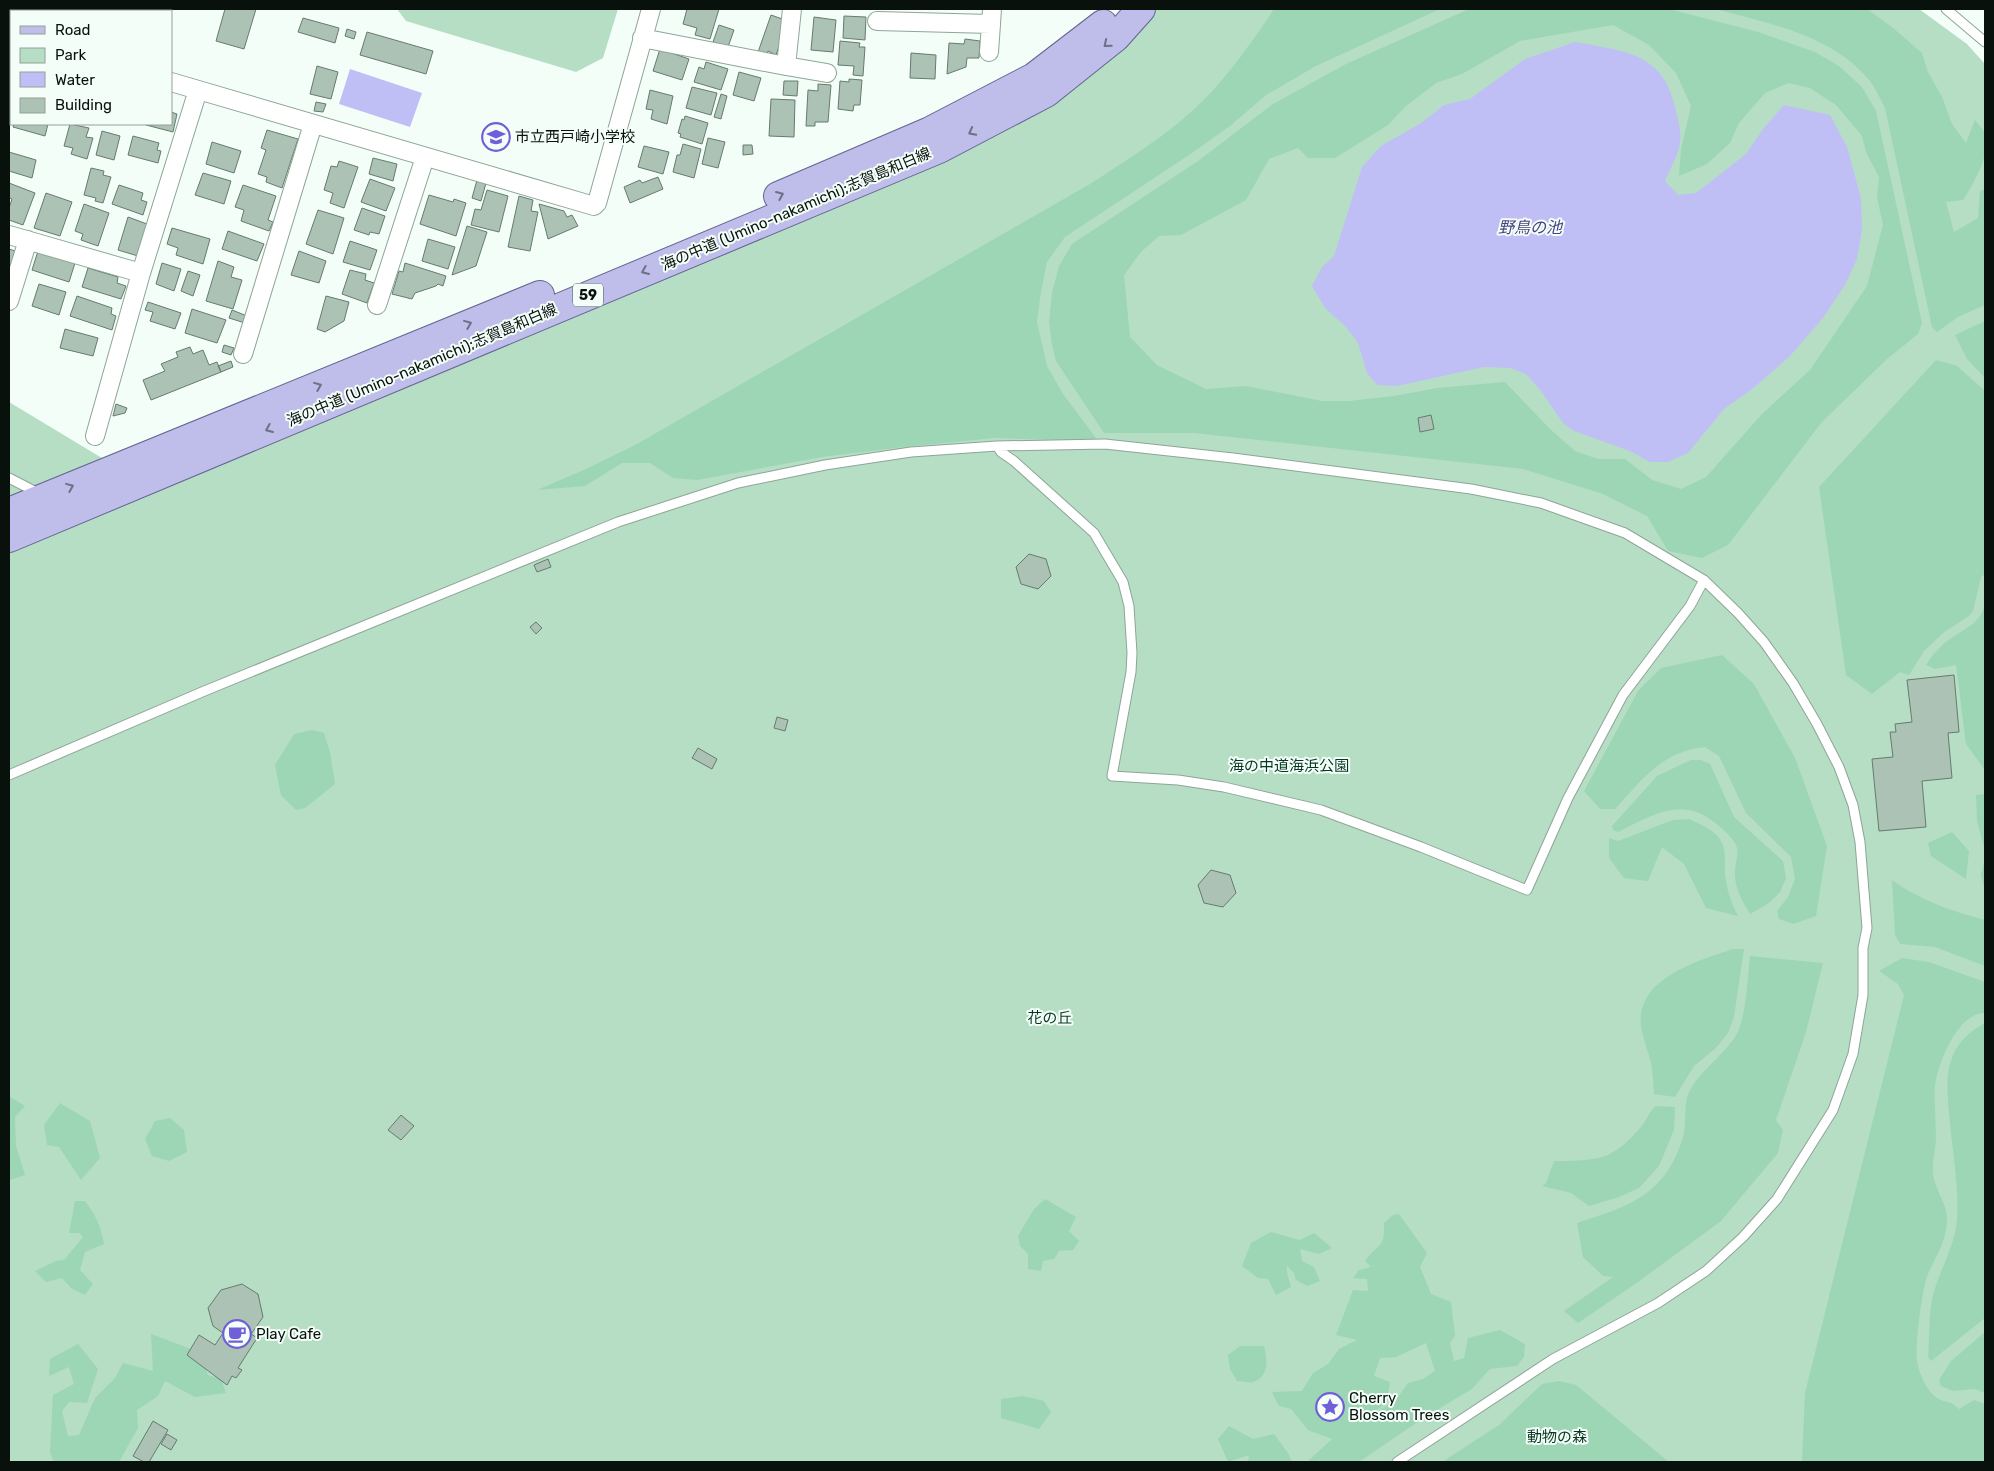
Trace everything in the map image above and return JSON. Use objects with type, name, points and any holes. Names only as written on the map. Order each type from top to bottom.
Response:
[{"type":"main road","name":"海の中道 (Umino-nakamichi);志賀島和白線","points":[[9,512],[656,248],[930,131],[1034,77],[1100,26],[1115,9]]},
{"type":"main road","name":"海の中道 (Umino-nakamichi);志賀島和白線","points":[[9,538],[940,149],[1046,93],[1116,37],[1141,9]]},
{"type":"street","points":[[172,82],[594,206],[597,204],[650,9]]},
{"type":"street","points":[[786,66],[792,9]]},
{"type":"street","points":[[876,21],[991,16],[989,52]]},
{"type":"street","points":[[642,38],[827,73]]},
{"type":"street","points":[[95,436],[141,273],[198,90]]},
{"type":"street","points":[[243,354],[313,124]]},
{"type":"street","points":[[377,305],[425,157]]},
{"type":"street","points":[[9,235],[141,273]]},
{"type":"street","points":[[9,301],[28,240]]},
{"type":"lane","points":[[1946,9],[1985,42]]},
{"type":"lane","points":[[9,774],[220,684],[618,522],[738,483],[825,465],[911,452],[996,446],[1106,444],[1471,489],[1541,503],[1625,533],[1704,580],[1738,613],[1764,642],[1793,683],[1839,767],[1853,805],[1860,842],[1867,928],[1863,948],[1863,995],[1853,1054],[1833,1110],[1777,1199],[1743,1237],[1706,1271],[1658,1303],[1553,1359],[1397,1462]]},
{"type":"lane","points":[[996,446],[1094,533],[1123,582],[1129,606],[1132,653],[1112,776],[1178,780],[1224,787],[1321,810],[1421,847],[1527,890],[1568,798],[1623,695],[1690,606],[1704,580]]},
{"type":"lane","points":[[9,478],[45,497]]},
{"type":"green space","points":[[397,9],[618,9],[603,58],[576,72],[406,21]]},
{"type":"green space","name":"海の中道海浜公園","points":[[1156,9],[1919,9],[1967,44],[1985,64],[1985,1462],[9,1462],[9,545],[957,154],[1148,19]]},
{"type":"green space","points":[[1274,9],[1440,9],[1316,66],[1266,95],[1230,126],[1192,153],[1065,237],[1047,262],[1037,322],[1047,366],[1063,394],[1096,438],[1093,441],[995,438],[903,447],[822,457],[697,480],[673,478],[650,463],[622,463],[585,486],[537,490],[637,444],[1090,184],[1173,127],[1210,94],[1244,53]]},
{"type":"green space","points":[[1469,9],[1669,9],[1758,32],[1815,52],[1839,66],[1862,87],[1876,111],[1922,323],[1918,334],[1887,359],[1821,423],[1728,545],[1702,558],[1668,551],[1647,516],[1603,494],[1523,469],[1194,433],[1104,433],[1056,361],[1052,345],[1049,322],[1052,293],[1059,266],[1072,244],[1198,161],[1273,104],[1346,64]],"holes":[[[1613,25],[1649,45],[1676,73],[1691,106],[1681,149],[1679,176],[1707,164],[1730,143],[1739,123],[1765,93],[1789,83],[1810,88],[1836,105],[1862,136],[1866,152],[1879,177],[1877,197],[1883,225],[1867,286],[1810,370],[1762,414],[1706,477],[1681,489],[1652,480],[1625,459],[1598,459],[1575,451],[1550,429],[1505,382],[1437,388],[1394,396],[1349,401],[1322,401],[1246,386],[1206,389],[1157,365],[1130,337],[1124,275],[1141,252],[1159,236],[1181,235],[1246,200],[1269,159],[1298,148],[1308,158],[1335,158],[1388,125],[1406,106],[1436,83],[1462,74],[1520,41]]]},
{"type":"green space","points":[[1715,9],[1867,9],[1892,27],[1922,53],[1928,72],[1942,97],[1952,124],[1966,143],[1975,120],[1985,133],[1986,149],[1984,159],[1972,186],[1963,200],[1946,202],[1954,232],[1978,218],[1980,191],[1985,189],[1985,305],[1958,317],[1937,332],[1932,327],[1885,108],[1870,81],[1855,65],[1838,52],[1819,42],[1778,26]]},
{"type":"green space","points":[[1985,321],[1985,378],[1967,359],[1955,335]]},
{"type":"green space","points":[[1936,360],[1957,366],[1985,391],[1985,574],[1981,577],[1973,611],[1969,616],[1943,633],[1924,651],[1909,675],[1900,672],[1872,694],[1846,675],[1819,487]]},
{"type":"green space","points":[[9,402],[107,461],[9,504]]},
{"type":"green space","points":[[1985,604],[1985,770],[1966,744],[1956,665],[1935,669],[1926,665],[1943,645],[1976,621],[1983,611]]},
{"type":"green space","points":[[1722,655],[1754,684],[1795,758],[1827,846],[1816,916],[1793,924],[1779,919],[1777,911],[1788,897],[1795,879],[1791,857],[1746,813],[1719,756],[1705,747],[1690,750],[1665,761],[1644,778],[1615,809],[1600,809],[1584,791],[1638,691],[1661,668]]},
{"type":"green space","points":[[312,730],[324,733],[330,752],[335,784],[305,808],[296,810],[281,795],[275,765],[294,734]]},
{"type":"green space","points":[[1691,760],[1701,760],[1710,764],[1734,817],[1783,861],[1786,878],[1780,892],[1769,903],[1750,914],[1737,888],[1735,871],[1738,853],[1736,845],[1720,827],[1707,817],[1694,811],[1682,809],[1669,810],[1644,819],[1618,832],[1613,830],[1612,826],[1657,776]]},
{"type":"green space","points":[[1985,794],[1985,858],[1977,821],[1976,795]]},
{"type":"green space","points":[[1689,819],[1711,831],[1721,841],[1725,853],[1727,886],[1738,916],[1706,908],[1684,864],[1662,847],[1648,881],[1624,878],[1609,858],[1609,838],[1618,841],[1673,820]]},
{"type":"green space","points":[[1952,832],[1969,851],[1966,879],[1931,856],[1928,843]]},
{"type":"green space","points":[[1985,858],[1985,890],[1981,875]]},
{"type":"green space","points":[[1892,880],[1914,894],[1937,904],[1985,920],[1985,966],[1935,947],[1900,944],[1895,935]]},
{"type":"green space","points":[[1733,949],[1744,949],[1734,1017],[1728,1033],[1716,1048],[1694,1066],[1675,1097],[1654,1094],[1651,1063],[1641,1026],[1642,1009],[1648,995],[1672,974],[1703,959]]},
{"type":"green space","points":[[1750,956],[1823,963],[1806,1032],[1776,1120],[1783,1130],[1778,1153],[1721,1221],[1578,1323],[1564,1311],[1613,1277],[1603,1276],[1583,1257],[1577,1223],[1629,1204],[1655,1186],[1666,1173],[1683,1137],[1686,1103],[1689,1092],[1698,1078],[1728,1047],[1738,1032],[1746,1000]]},
{"type":"green space","points":[[1902,958],[1929,962],[1985,982],[1985,1013],[1975,1015],[1958,1030],[1945,1053],[1935,1087],[1936,1140],[1933,1174],[1946,1209],[1947,1221],[1943,1242],[1928,1274],[1923,1291],[1917,1343],[1917,1361],[1927,1388],[1935,1396],[1953,1404],[1959,1409],[1974,1400],[1985,1404],[1985,1462],[1802,1462],[1805,1393],[1904,995],[1898,984],[1879,971]]},
{"type":"green space","points":[[1985,1024],[1985,1318],[1931,1361],[1928,1357],[1932,1300],[1954,1238],[1957,1219],[1956,1183],[1948,1094],[1949,1067],[1953,1055],[1960,1044],[1969,1033]]},
{"type":"green space","points":[[9,1096],[25,1106],[15,1117],[16,1146],[25,1175],[10,1180]]},
{"type":"green space","points":[[60,1103],[90,1121],[100,1158],[81,1180],[59,1147],[47,1145],[44,1125]]},
{"type":"green space","points":[[1656,1106],[1675,1107],[1674,1130],[1659,1166],[1639,1188],[1619,1197],[1589,1206],[1571,1193],[1542,1186],[1546,1183],[1554,1161],[1589,1160],[1608,1155],[1633,1136]]},
{"type":"green space","points":[[170,1118],[184,1130],[187,1152],[169,1161],[152,1156],[145,1139],[155,1121]]},
{"type":"green space","points":[[1045,1199],[1076,1217],[1069,1231],[1079,1241],[1073,1250],[1059,1251],[1054,1259],[1043,1261],[1041,1271],[1028,1269],[1028,1254],[1020,1246],[1018,1236],[1034,1209]]},
{"type":"green space","points":[[75,1201],[85,1201],[89,1206],[98,1221],[104,1244],[85,1252],[80,1270],[93,1284],[85,1295],[71,1288],[62,1278],[46,1282],[35,1271],[56,1261],[64,1260],[83,1237],[79,1233],[69,1233]]},
{"type":"green space","points":[[1399,1214],[1427,1253],[1420,1267],[1431,1294],[1451,1302],[1455,1336],[1450,1343],[1454,1361],[1464,1358],[1468,1338],[1500,1330],[1525,1344],[1524,1357],[1517,1366],[1490,1369],[1472,1389],[1422,1419],[1359,1462],[1307,1462],[1332,1439],[1308,1430],[1291,1409],[1279,1406],[1272,1392],[1302,1391],[1313,1373],[1328,1364],[1339,1349],[1357,1340],[1336,1335],[1353,1290],[1368,1291],[1367,1279],[1353,1278],[1359,1270],[1371,1267],[1365,1261],[1380,1245],[1383,1237],[1384,1223],[1393,1215]],"holes":[[[1426,1343],[1435,1371],[1423,1379],[1408,1383],[1395,1401],[1371,1415],[1387,1402],[1390,1382],[1374,1376],[1380,1358],[1396,1357]]]},
{"type":"green space","points":[[1271,1232],[1300,1240],[1314,1233],[1332,1248],[1319,1254],[1300,1249],[1302,1261],[1314,1267],[1320,1281],[1307,1286],[1296,1280],[1294,1273],[1287,1266],[1291,1287],[1276,1295],[1268,1279],[1258,1278],[1242,1266],[1251,1243]]},
{"type":"green space","points":[[1985,1332],[1985,1393],[1975,1389],[1953,1391],[1941,1386],[1939,1380],[1951,1361]]},
{"type":"green space","points":[[151,1334],[199,1352],[208,1375],[221,1379],[226,1393],[195,1397],[165,1381],[158,1396],[137,1410],[138,1428],[119,1462],[54,1462],[50,1452],[53,1395],[74,1384],[69,1367],[49,1376],[50,1359],[78,1344],[98,1369],[87,1403],[69,1402],[62,1411],[68,1436],[79,1435],[95,1398],[115,1378],[123,1363],[153,1371]]},
{"type":"green space","points":[[1240,1346],[1264,1346],[1266,1356],[1265,1371],[1262,1376],[1253,1382],[1237,1381],[1230,1369],[1228,1355]]},
{"type":"green space","name":"動物の森","points":[[1559,1381],[1576,1385],[1669,1462],[1442,1462],[1499,1425],[1542,1384]]},
{"type":"green space","points":[[1023,1396],[1044,1401],[1051,1412],[1039,1429],[1001,1418],[1001,1399]]},
{"type":"green space","points":[[1229,1426],[1253,1439],[1274,1434],[1288,1453],[1292,1462],[1248,1462],[1249,1455],[1228,1462],[1218,1439]]},
{"type":"water","name":"野鳥の池","points":[[1575,42],[1609,48],[1639,57],[1661,75],[1669,89],[1680,129],[1678,151],[1665,181],[1678,195],[1696,193],[1746,154],[1763,129],[1784,105],[1830,115],[1847,147],[1861,198],[1862,229],[1857,259],[1845,285],[1823,318],[1790,356],[1751,390],[1724,409],[1688,453],[1668,462],[1650,462],[1630,451],[1574,431],[1563,423],[1541,391],[1526,374],[1510,368],[1484,367],[1397,386],[1377,385],[1367,373],[1358,343],[1346,327],[1325,308],[1312,286],[1322,267],[1334,256],[1362,167],[1381,146],[1421,123],[1444,105],[1470,99],[1525,59]]},
{"type":"water","points":[[350,69],[422,93],[410,127],[339,104]]},
{"type":"building","points":[[225,9],[256,9],[244,49],[216,41]]},
{"type":"building","points":[[687,9],[719,9],[710,39],[695,35],[697,28],[683,24]]},
{"type":"building","points":[[771,15],[788,21],[776,55],[768,51],[766,58],[757,55]]},
{"type":"building","points":[[844,16],[866,17],[865,40],[843,38]]},
{"type":"building","points":[[814,17],[836,20],[833,52],[811,50]]},
{"type":"building","points":[[303,18],[339,28],[335,43],[298,32]]},
{"type":"building","points":[[719,25],[734,30],[728,47],[713,42]]},
{"type":"building","points":[[347,29],[356,32],[354,39],[345,36]]},
{"type":"building","points":[[367,32],[433,51],[426,74],[360,55]]},
{"type":"building","points":[[965,39],[980,41],[979,58],[967,58],[966,67],[947,74],[949,43],[964,44]]},
{"type":"building","points":[[840,41],[860,43],[859,47],[865,47],[863,76],[853,75],[854,66],[838,65]]},
{"type":"building","points":[[660,49],[689,59],[682,80],[653,71]]},
{"type":"building","points":[[911,53],[936,55],[935,79],[910,78]]},
{"type":"building","points":[[9,61],[10,61],[10,94]]},
{"type":"building","points":[[706,62],[728,69],[721,90],[694,82],[699,67],[704,69]]},
{"type":"building","points":[[317,66],[338,72],[331,99],[310,94]]},
{"type":"building","points":[[739,72],[761,78],[754,101],[733,95]]},
{"type":"building","points":[[849,79],[862,80],[860,105],[854,105],[853,111],[838,109],[840,81],[849,82]]},
{"type":"building","points":[[784,81],[798,81],[797,96],[783,95]]},
{"type":"building","points":[[818,84],[831,85],[828,122],[815,122],[815,126],[806,126],[808,90],[818,91]]},
{"type":"building","points":[[692,87],[717,93],[711,115],[686,108]]},
{"type":"building","points":[[650,90],[673,96],[667,124],[651,119],[653,110],[646,109]]},
{"type":"building","points":[[721,94],[727,96],[721,119],[714,117]]},
{"type":"building","points":[[771,99],[795,100],[794,137],[769,136]]},
{"type":"building","points":[[316,102],[326,104],[323,112],[314,111]]},
{"type":"building","points":[[172,112],[177,114],[173,132],[146,125],[172,125]]},
{"type":"building","points":[[685,116],[708,123],[702,144],[680,137],[681,134],[678,133],[682,119],[684,120]]},
{"type":"building","points":[[14,125],[48,125],[45,136],[13,127]]},
{"type":"building","points":[[70,125],[89,128],[86,137],[93,138],[87,159],[71,154],[73,148],[64,146]]},
{"type":"building","points":[[267,130],[298,139],[282,188],[266,182],[267,177],[258,174],[266,150],[261,148]]},
{"type":"building","points":[[102,131],[120,136],[114,160],[96,155]]},
{"type":"building","points":[[133,136],[159,143],[157,150],[161,151],[158,163],[128,155]]},
{"type":"building","points":[[708,138],[725,142],[718,168],[702,164]]},
{"type":"building","points":[[212,142],[241,151],[234,173],[206,164]]},
{"type":"building","points":[[683,144],[701,149],[694,178],[673,172],[677,155],[680,155]]},
{"type":"building","points":[[743,145],[752,145],[753,154],[743,155]]},
{"type":"building","points":[[644,146],[669,152],[663,174],[638,167]]},
{"type":"building","points":[[9,152],[36,160],[32,178],[9,171]]},
{"type":"building","points":[[373,158],[397,164],[393,181],[369,174]]},
{"type":"building","points":[[339,161],[358,167],[344,208],[330,203],[333,193],[324,190],[331,166],[337,167]]},
{"type":"building","points":[[91,168],[104,171],[103,175],[111,177],[103,203],[95,201],[96,198],[84,195]]},
{"type":"building","points":[[203,173],[231,181],[224,204],[195,195]]},
{"type":"building","points":[[658,177],[663,189],[630,203],[624,187],[640,180],[642,183]]},
{"type":"building","points":[[370,179],[395,188],[386,211],[361,202]]},
{"type":"building","points":[[477,180],[486,183],[481,201],[472,198]]},
{"type":"building","points":[[9,183],[35,193],[23,225],[9,220],[9,208],[12,199],[9,198]]},
{"type":"building","points":[[119,185],[143,193],[141,200],[147,202],[143,215],[112,204]]},
{"type":"building","points":[[243,185],[276,196],[268,220],[273,222],[269,231],[241,221],[244,210],[235,207]]},
{"type":"building","points":[[487,190],[508,196],[499,232],[471,225],[475,209],[481,210]]},
{"type":"building","points":[[46,193],[72,202],[60,236],[34,228]]},
{"type":"building","points":[[429,195],[453,202],[454,199],[466,203],[456,236],[420,224]]},
{"type":"building","points":[[519,196],[533,200],[531,211],[538,212],[530,251],[508,247]]},
{"type":"building","points":[[84,204],[109,213],[98,246],[81,240],[83,234],[75,231]]},
{"type":"building","points":[[539,204],[564,211],[567,217],[572,215],[578,226],[548,239]]},
{"type":"building","points":[[362,208],[385,216],[379,234],[370,232],[369,235],[354,230]]},
{"type":"building","points":[[318,210],[344,218],[333,254],[306,244]]},
{"type":"building","points":[[128,217],[147,224],[138,256],[118,250]]},
{"type":"building","points":[[467,226],[487,232],[476,266],[452,275]]},
{"type":"building","points":[[172,228],[210,239],[203,264],[176,255],[178,248],[167,244]]},
{"type":"building","points":[[228,231],[264,244],[257,261],[222,249]]},
{"type":"building","points":[[428,239],[455,247],[448,269],[422,261]]},
{"type":"building","points":[[350,241],[377,250],[370,270],[343,262]]},
{"type":"building","points":[[9,249],[18,252],[9,283]]},
{"type":"building","points":[[38,251],[75,263],[69,282],[32,270]]},
{"type":"building","points":[[299,251],[326,261],[319,283],[291,275]]},
{"type":"building","points":[[218,261],[234,267],[231,277],[242,280],[233,309],[206,301]]},
{"type":"building","points":[[162,263],[181,269],[174,291],[156,284]]},
{"type":"building","points":[[405,263],[446,276],[443,286],[438,284],[415,293],[412,299],[392,294],[399,271],[403,272]]},
{"type":"building","points":[[88,268],[118,277],[117,283],[126,286],[121,299],[82,287]]},
{"type":"building","points":[[350,270],[366,274],[365,280],[374,283],[367,303],[342,294]]},
{"type":"building","points":[[188,271],[200,275],[193,296],[181,291]]},
{"type":"building","points":[[39,284],[66,292],[59,315],[32,306]]},
{"type":"building","points":[[77,296],[112,308],[111,314],[116,316],[112,330],[70,316]]},
{"type":"building","points":[[326,296],[349,302],[344,321],[325,332],[317,329]]},
{"type":"building","points":[[148,302],[181,313],[175,329],[150,321],[153,312],[145,310]]},
{"type":"building","points":[[192,309],[226,320],[217,343],[185,333]]},
{"type":"building","points":[[232,310],[247,316],[245,323],[229,318]]},
{"type":"building","points":[[65,329],[98,338],[93,356],[60,348]]},
{"type":"building","points":[[224,345],[234,348],[231,355],[222,352]]},
{"type":"building","points":[[190,347],[193,354],[203,350],[209,365],[217,362],[221,372],[151,400],[143,380],[165,371],[161,364],[178,357],[176,352]]},
{"type":"building","points":[[231,361],[233,367],[221,372],[218,366]]},
{"type":"building","points":[[116,404],[127,408],[125,413],[113,416]]},
{"type":"building","points":[[1431,415],[1434,429],[1420,432],[1418,418]]},
{"type":"building","points":[[1029,554],[1046,559],[1051,576],[1038,589],[1021,584],[1016,567]]},
{"type":"building","points":[[548,559],[551,567],[537,572],[534,565]]},
{"type":"building","points":[[536,622],[542,628],[536,634],[530,627]]},
{"type":"building","points":[[1954,675],[1959,732],[1948,733],[1952,778],[1922,781],[1926,827],[1879,831],[1872,759],[1893,757],[1890,732],[1896,732],[1895,724],[1912,722],[1907,680]]},
{"type":"building","points":[[777,717],[788,720],[785,731],[774,728]]},
{"type":"building","points":[[698,748],[717,759],[712,769],[692,758]]},
{"type":"building","points":[[1211,870],[1230,875],[1236,893],[1223,907],[1204,903],[1198,885]]},
{"type":"building","points":[[401,1115],[414,1126],[401,1140],[388,1130]]},
{"type":"building","name":"Play Cafe","points":[[242,1284],[258,1294],[263,1317],[252,1333],[250,1333],[257,1338],[238,1368],[242,1370],[236,1378],[232,1376],[227,1385],[187,1355],[199,1335],[215,1345],[223,1333],[213,1326],[208,1308],[221,1290]]},
{"type":"building","points":[[153,1421],[168,1430],[149,1462],[144,1462],[133,1456]]},
{"type":"building","points":[[167,1434],[177,1440],[171,1450],[161,1444]]},
{"type":"place","name":"市立西戸崎小学校","points":[[496,137]]},
{"type":"place","name":"Play Cafe","points":[[237,1334]]},
{"type":"place","name":"Cherry Blossom Trees","points":[[1330,1407]]},
{"type":"park label","name":"花の丘","points":[[1050,1018]]}]
